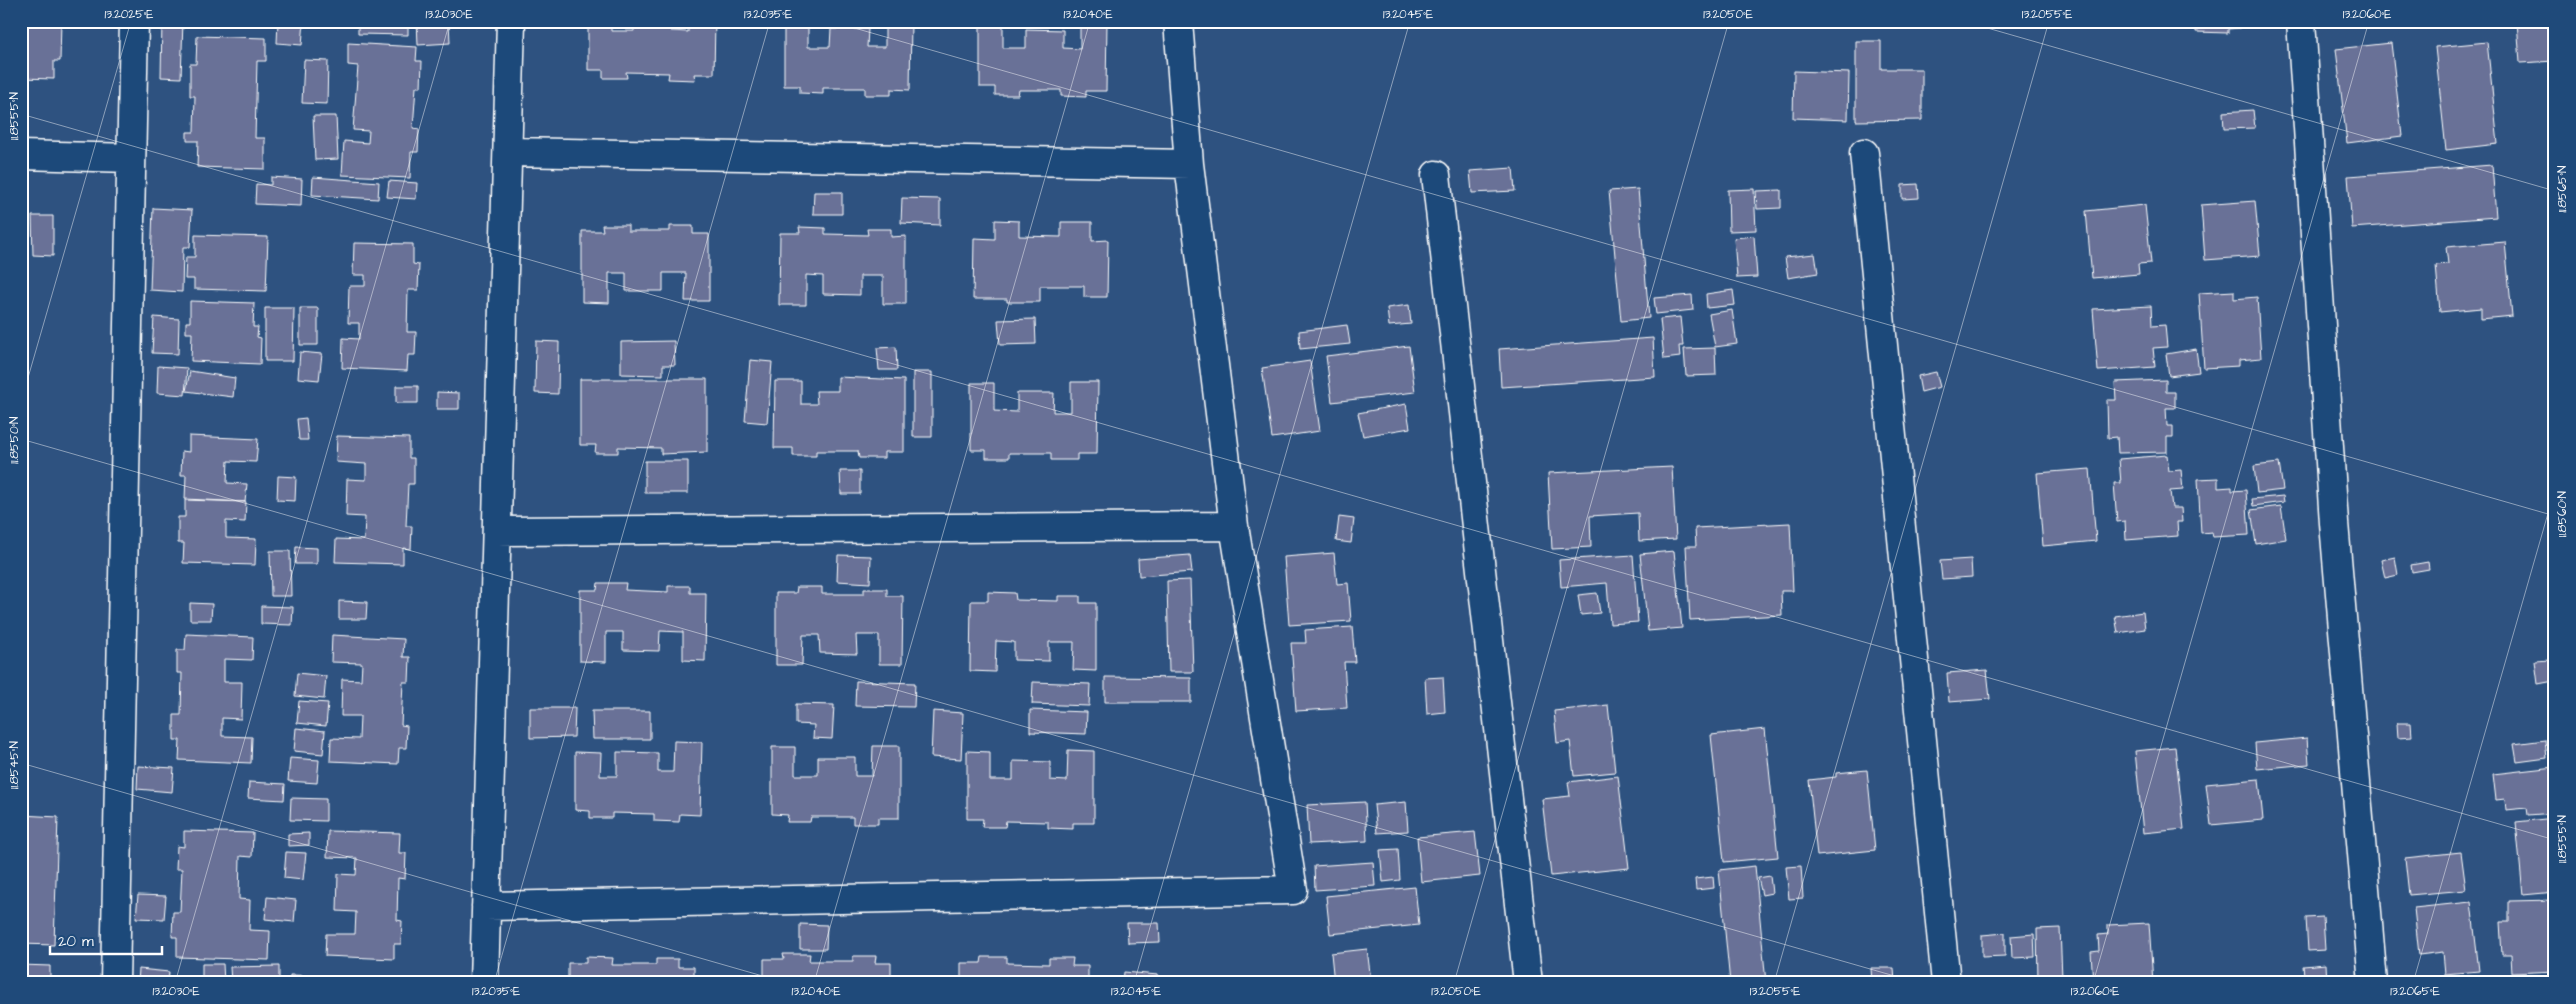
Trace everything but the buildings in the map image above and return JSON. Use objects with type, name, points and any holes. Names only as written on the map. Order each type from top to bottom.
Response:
[{"type":"street","points":[[115,983],[134,21]]},
{"type":"street","points":[[484,983],[512,21]]},
{"type":"street","points":[[486,906],[1293,890],[1234,526],[1189,164],[1178,21]]},
{"type":"street","points":[[2301,21],[2334,523],[2372,983]]},
{"type":"street","points":[[508,152],[1189,164]]},
{"type":"street","points":[[1864,153],[1946,983]]},
{"type":"street","points":[[21,155],[131,158]]},
{"type":"street","points":[[1436,175],[1528,983]]},
{"type":"street","points":[[497,531],[1234,526]]}]
